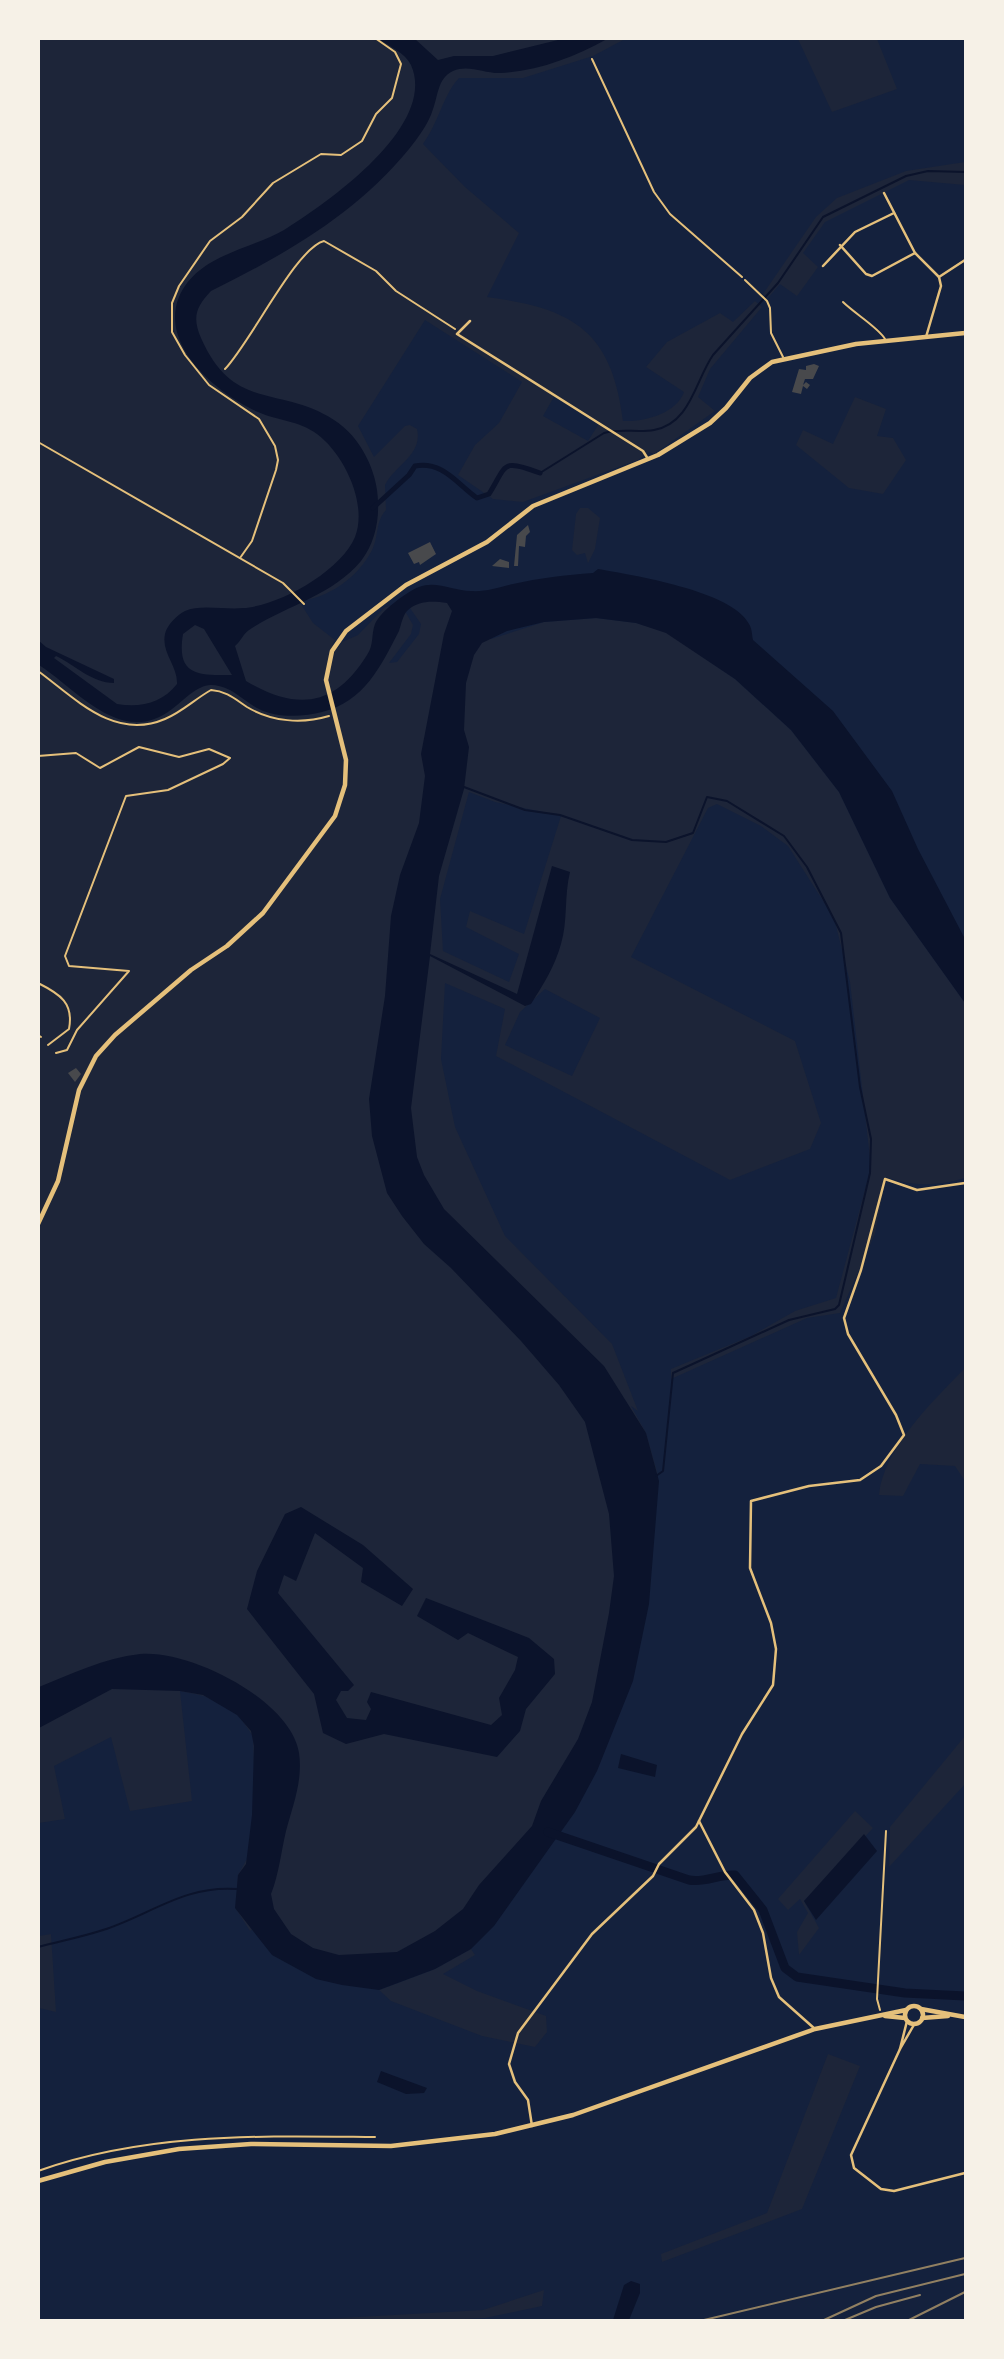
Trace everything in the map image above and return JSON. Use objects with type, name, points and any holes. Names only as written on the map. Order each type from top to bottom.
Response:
[{"type":"main road","points":[[38,1224],[58,1181],[79,1090],[96,1056],[115,1035],[191,970],[227,946],[263,913],[335,816],[345,785],[346,760],[329,694],[327,664],[339,640],[406,585],[482,545],[533,506],[648,459],[710,423],[750,378],[783,358],[885,340],[965,333]]},
{"type":"main road","points":[[38,2181],[105,2162],[178,2149],[251,2144],[401,2145],[458,2139],[532,2126],[595,2108],[815,2029],[915,2006],[965,2017]]},
{"type":"main road","points":[[920,2009],[922,2018]]},
{"type":"main road","points":[[906,2010],[906,2019]]},
{"type":"main road","points":[[881,2014],[915,2023],[922,2018],[956,2015]]},
{"type":"street","points":[[884,193],[915,253],[939,277],[941,286],[926,337]]},
{"type":"street","points":[[823,266],[840,245],[862,228],[894,213]]},
{"type":"street","points":[[840,245],[866,274],[872,276],[915,253]]},
{"type":"street","points":[[939,277],[965,260]]},
{"type":"street","points":[[470,321],[457,334],[643,451],[648,459]]},
{"type":"street","points":[[532,2126],[528,2100],[511,2072],[514,2040],[592,1934],[656,1873],[658,1867],[688,1837],[699,1821],[742,1734],[768,1692],[775,1674],[776,1649],[771,1623],[750,1568],[751,1501],[809,1486],[860,1480],[881,1466],[904,1435],[896,1415],[848,1334],[844,1318],[861,1270],[885,1179],[917,1190],[965,1183]]},
{"type":"street","points":[[699,1821],[727,1874],[760,1922],[771,1978],[779,1997],[815,2029]]},
{"type":"street","points":[[900,2049],[906,2019]]},
{"type":"street","points":[[915,2023],[900,2049],[852,2155],[854,2168],[881,2189],[894,2191],[965,2173]]},
{"type":"lane","points":[[745,280],[771,308],[771,333],[783,358]]},
{"type":"lane","points":[[843,302],[861,320],[881,332],[885,340]]},
{"type":"path","points":[[240,558],[252,541],[276,470],[278,460],[275,446],[259,419],[209,385],[184,355],[172,332],[172,303],[178,286],[210,241],[242,217],[273,183],[321,154],[341,155],[362,141],[376,114],[392,98],[401,64],[395,52],[376,38]]},
{"type":"path","points":[[592,60],[665,210],[745,280]]},
{"type":"path","points":[[225,369],[257,328],[301,257],[309,248],[324,241],[376,271],[396,291],[454,328],[457,334]]},
{"type":"path","points":[[38,442],[240,558],[294,591],[304,604]]},
{"type":"path","points":[[38,671],[94,713],[131,725],[164,720],[211,690],[227,694],[272,718],[311,721],[330,716]]},
{"type":"path","points":[[38,756],[76,752],[100,768],[139,747],[179,757],[209,749],[230,758],[223,764],[168,790],[126,796],[65,956],[69,966],[129,971],[77,1030],[67,1049],[56,1053]]},
{"type":"path","points":[[38,983],[65,998],[71,1008],[69,1029],[48,1045]]},
{"type":"path","points":[[881,2014],[878,1992],[886,1831]]},
{"type":"path","points":[[296,2139],[375,2137]]},
{"type":"shaded area","points":[[39,39],[625,39],[593,56],[523,78],[459,78],[423,144],[465,187],[519,233],[487,297],[543,308],[583,329],[598,345],[609,365],[623,421],[658,415],[680,400],[684,392],[646,367],[667,342],[720,313],[733,322],[755,301],[762,307],[710,369],[698,397],[715,411],[654,454],[649,452],[638,460],[523,502],[493,499],[458,475],[475,445],[499,423],[522,382],[425,320],[358,426],[374,457],[405,426],[410,425],[417,429],[418,438],[412,453],[385,485],[386,510],[380,519],[372,550],[359,569],[341,585],[320,596],[299,601],[313,623],[335,640],[332,645],[338,648],[342,642],[358,635],[385,607],[401,604],[413,625],[411,634],[389,663],[397,662],[419,634],[421,624],[405,601],[435,585],[491,639],[544,622],[596,618],[636,623],[666,632],[735,679],[791,730],[839,792],[890,898],[965,1003],[965,1178],[926,1184],[886,1177],[875,1234],[840,1313],[807,1318],[671,1379],[671,1369],[751,1336],[795,1311],[836,1298],[871,1167],[850,982],[834,918],[788,846],[761,826],[717,804],[708,808],[631,957],[795,1041],[821,1123],[810,1149],[730,1180],[496,1056],[505,1009],[445,983],[441,1059],[455,1127],[505,1236],[612,1344],[638,1411],[631,1406],[646,1433],[658,1475],[627,1486],[615,1668],[524,1851],[422,1950],[324,1961],[269,1918],[250,1931],[236,1909],[238,1875],[248,1857],[255,1794],[253,1736],[239,1716],[204,1696],[180,1691],[192,1801],[130,1811],[111,1737],[54,1766],[65,1819],[39,1823]],"holes":[[[555,395],[600,422],[588,441],[543,416]],[[469,792],[495,802],[561,816],[524,934],[470,911],[466,927],[519,954],[509,982],[443,951],[440,899]],[[545,989],[600,1018],[572,1076],[505,1045],[520,1012]]]},
{"type":"shaded area","points":[[379,39],[415,39],[438,60],[454,56],[493,56],[562,39],[607,39],[582,52],[543,66],[501,73],[465,68],[448,74],[441,83],[431,115],[421,134],[372,188],[323,228],[211,291],[199,307],[196,318],[201,338],[214,362],[228,378],[244,388],[296,403],[334,420],[352,435],[366,456],[377,491],[375,533],[361,561],[322,592],[249,630],[235,646],[246,681],[265,691],[298,700],[314,699],[328,694],[355,672],[367,655],[375,624],[382,614],[407,593],[425,585],[482,591],[543,578],[593,573],[598,569],[680,586],[723,602],[739,612],[749,624],[753,640],[833,711],[892,791],[918,849],[965,939],[965,1003],[890,898],[839,792],[791,730],[735,679],[666,633],[636,623],[596,618],[544,622],[507,631],[482,643],[474,655],[466,683],[464,730],[469,747],[464,789],[439,876],[430,954],[517,994],[552,866],[570,872],[565,926],[552,968],[531,1004],[525,1006],[430,956],[411,1108],[417,1157],[444,1209],[604,1366],[646,1433],[659,1481],[649,1604],[633,1681],[597,1771],[575,1812],[494,1926],[471,1949],[435,1969],[379,1990],[316,1979],[272,1955],[235,1908],[238,1875],[246,1864],[252,1815],[254,1746],[251,1731],[237,1715],[203,1695],[180,1691],[112,1689],[39,1728],[39,1687],[114,1659],[140,1654],[161,1655],[210,1669],[258,1697],[278,1714],[292,1733],[299,1753],[300,1773],[271,1894],[274,1909],[291,1934],[313,1948],[339,1955],[397,1952],[435,1931],[463,1909],[479,1885],[532,1826],[541,1801],[578,1739],[592,1702],[614,1576],[609,1514],[585,1422],[559,1385],[521,1341],[451,1268],[424,1244],[402,1216],[387,1193],[372,1136],[369,1099],[385,996],[391,916],[400,875],[419,823],[425,776],[421,754],[444,634],[452,611],[447,603],[442,602],[426,602],[411,607],[404,615],[399,631],[378,669],[360,691],[337,707],[299,716],[266,712],[231,691],[207,685],[154,719],[136,722],[118,719],[101,711],[39,665],[38,640],[46,647],[114,679],[114,683],[98,680],[56,656],[54,658],[117,704],[150,703],[165,696],[177,684],[164,641],[168,627],[179,615],[191,609],[258,606],[274,601],[323,574],[348,550],[355,537],[358,510],[351,481],[336,454],[310,429],[258,412],[210,381],[185,350],[177,333],[175,315],[179,297],[187,283],[198,272],[225,255],[270,237],[303,218],[350,182],[394,137],[409,113],[415,88],[411,65],[401,53]],"holes":[[[195,625],[204,629],[232,675],[209,675],[192,671],[187,666],[183,659],[183,634]]]},
{"type":"shaded area","points":[[798,39],[877,39],[897,89],[832,112]]},
{"type":"shaded area","points":[[965,162],[965,185],[909,180],[825,222],[803,253],[818,267],[797,296],[780,284],[768,298],[763,294],[816,217],[837,198],[906,171]]},
{"type":"shaded area","points":[[855,397],[886,409],[877,436],[893,438],[906,460],[883,494],[849,488],[796,445],[803,430],[833,444]]},
{"type":"shaded area","points":[[580,508],[588,508],[600,518],[595,549],[588,563],[585,553],[577,555],[572,550],[576,514]]},
{"type":"shaded area","points":[[965,1368],[965,1481],[955,1466],[920,1464],[903,1496],[879,1495],[890,1460],[900,1443],[925,1410]]},
{"type":"shaded area","points":[[301,1507],[363,1545],[413,1589],[402,1606],[361,1582],[363,1568],[315,1533],[296,1581],[284,1575],[278,1593],[354,1685],[348,1691],[341,1691],[336,1700],[347,1718],[366,1720],[371,1709],[367,1702],[371,1692],[491,1725],[502,1715],[499,1698],[515,1670],[518,1657],[468,1633],[458,1640],[417,1616],[426,1598],[529,1638],[554,1659],[555,1674],[526,1709],[520,1731],[497,1757],[384,1734],[346,1744],[323,1733],[314,1694],[247,1609],[257,1571],[285,1514]]},
{"type":"shaded area","points":[[965,1736],[965,1784],[889,1867],[890,1827]]},
{"type":"shaded area","points":[[621,1754],[657,1765],[655,1777],[618,1768]]},
{"type":"shaded area","points":[[855,1811],[873,1828],[804,1901],[819,1928],[799,1955],[797,1932],[808,1913],[800,1899],[788,1910],[778,1899]]},
{"type":"shaded area","points":[[864,1834],[877,1851],[816,1920],[804,1901]]},
{"type":"shaded area","points":[[51,1934],[56,2012],[39,2008],[39,1936]]},
{"type":"shaded area","points":[[471,1949],[475,1955],[443,1974],[477,1991],[546,2016],[547,2032],[535,2047],[482,2036],[391,2001],[379,1990],[435,1969]]},
{"type":"shaded area","points":[[828,2054],[860,2066],[802,2209],[662,2262],[661,2254],[767,2213]]},
{"type":"shaded area","points":[[381,2071],[427,2088],[424,2093],[406,2094],[377,2082]]},
{"type":"shaded area","points":[[631,2281],[640,2284],[640,2293],[629,2320],[613,2320],[624,2285]]},
{"type":"shaded area","points":[[544,2290],[542,2306],[485,2318],[305,2320],[483,2310]]},
{"type":"building","points":[[806,366],[819,366],[813,379],[805,379],[803,385],[806,382],[810,385],[807,389],[803,386],[801,394],[792,392],[799,369],[806,370]]},
{"type":"building","points":[[528,525],[530,532],[526,536],[525,547],[519,546],[518,566],[514,566],[517,535]]},
{"type":"building","points":[[430,542],[436,554],[420,565],[419,562],[414,564],[408,553]]},
{"type":"building","points":[[500,559],[509,562],[509,568],[492,566]]},
{"type":"building","points":[[76,1068],[81,1074],[75,1082],[68,1073]]},
{"type":"waterway","points":[[540,473],[604,433],[654,430],[676,419],[691,400],[713,355],[778,283],[823,217],[906,176],[928,171],[965,172]]},
{"type":"waterway","points":[[373,508],[409,475],[415,466],[425,465],[442,470],[477,498],[489,494],[503,471],[511,465],[540,473]]},
{"type":"waterway","points":[[464,787],[525,810],[560,815],[632,840],[666,842],[693,833],[707,797],[727,801],[784,836],[807,867],[841,933],[860,1087],[871,1139],[870,1173],[839,1305],[835,1309],[789,1320],[673,1373],[663,1471],[656,1476]]},
{"type":"waterway","points":[[548,1832],[689,1880],[735,1875],[763,1910],[785,1968],[797,1977],[905,1993],[965,1996]]},
{"type":"waterway","points":[[38,1947],[103,1930],[184,1896],[218,1889],[237,1889]]},
{"type":"railway","points":[[704,2320],[965,2258]]},
{"type":"railway","points":[[824,2320],[876,2296],[965,2274]]},
{"type":"railway","points":[[909,2320],[965,2292]]},
{"type":"railway","points":[[845,2320],[876,2307],[920,2295]]}]
